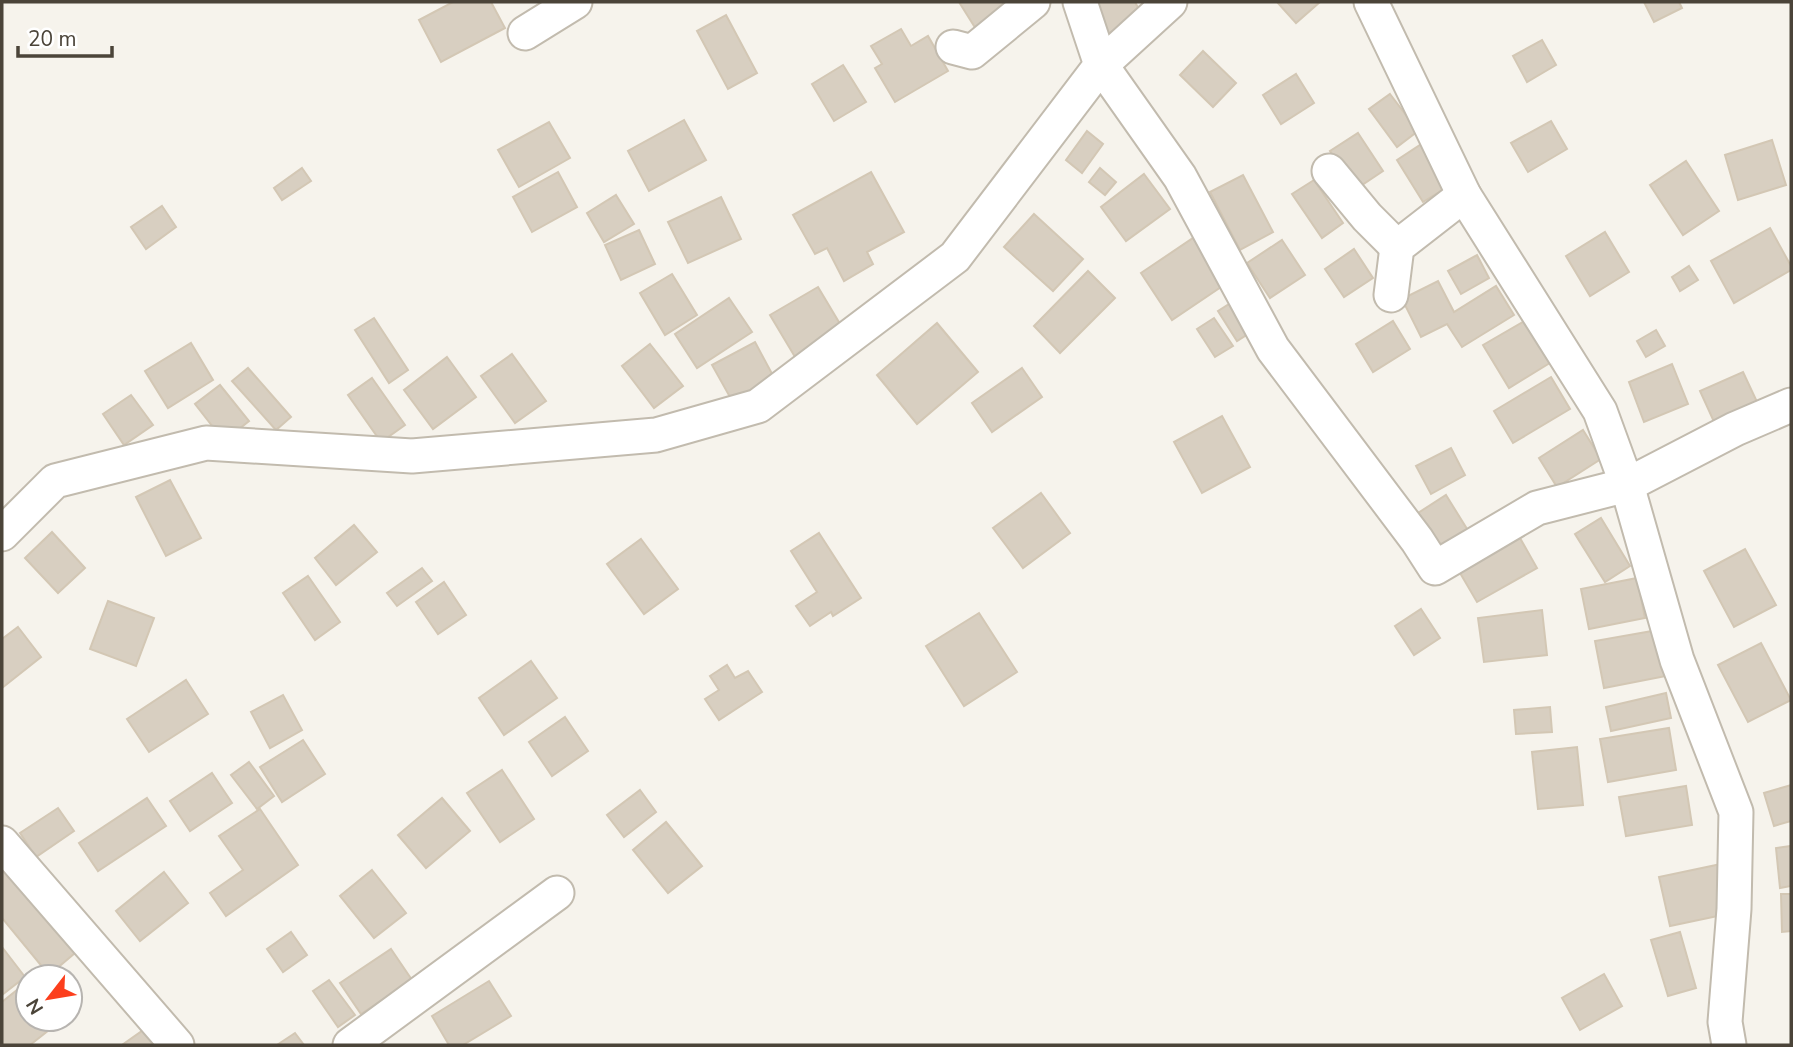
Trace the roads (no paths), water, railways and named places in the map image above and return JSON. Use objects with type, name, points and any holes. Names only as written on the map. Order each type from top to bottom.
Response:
[{"type":"street","points":[[525,33],[575,2]]},
{"type":"street","points":[[953,47],[972,52],[1033,2]]},
{"type":"street","points":[[1080,2],[1101,65],[1180,177],[1273,349],[1409,529],[1435,568],[1537,508],[1627,485],[1735,429],[1791,405]]},
{"type":"street","points":[[2,534],[55,481],[206,443],[412,456],[656,435],[758,406],[955,257],[1101,65],[1170,2]]},
{"type":"street","points":[[1371,2],[1464,195],[1600,411],[1627,485],[1677,660],[1736,812],[1734,909],[1725,1022],[1729,1045]]},
{"type":"street","points":[[1329,171],[1367,217],[1397,247]]},
{"type":"street","points":[[1391,295],[1397,247],[1464,195]]},
{"type":"street","points":[[2,843],[177,1045]]},
{"type":"street","points":[[350,1045],[557,893]]}]
